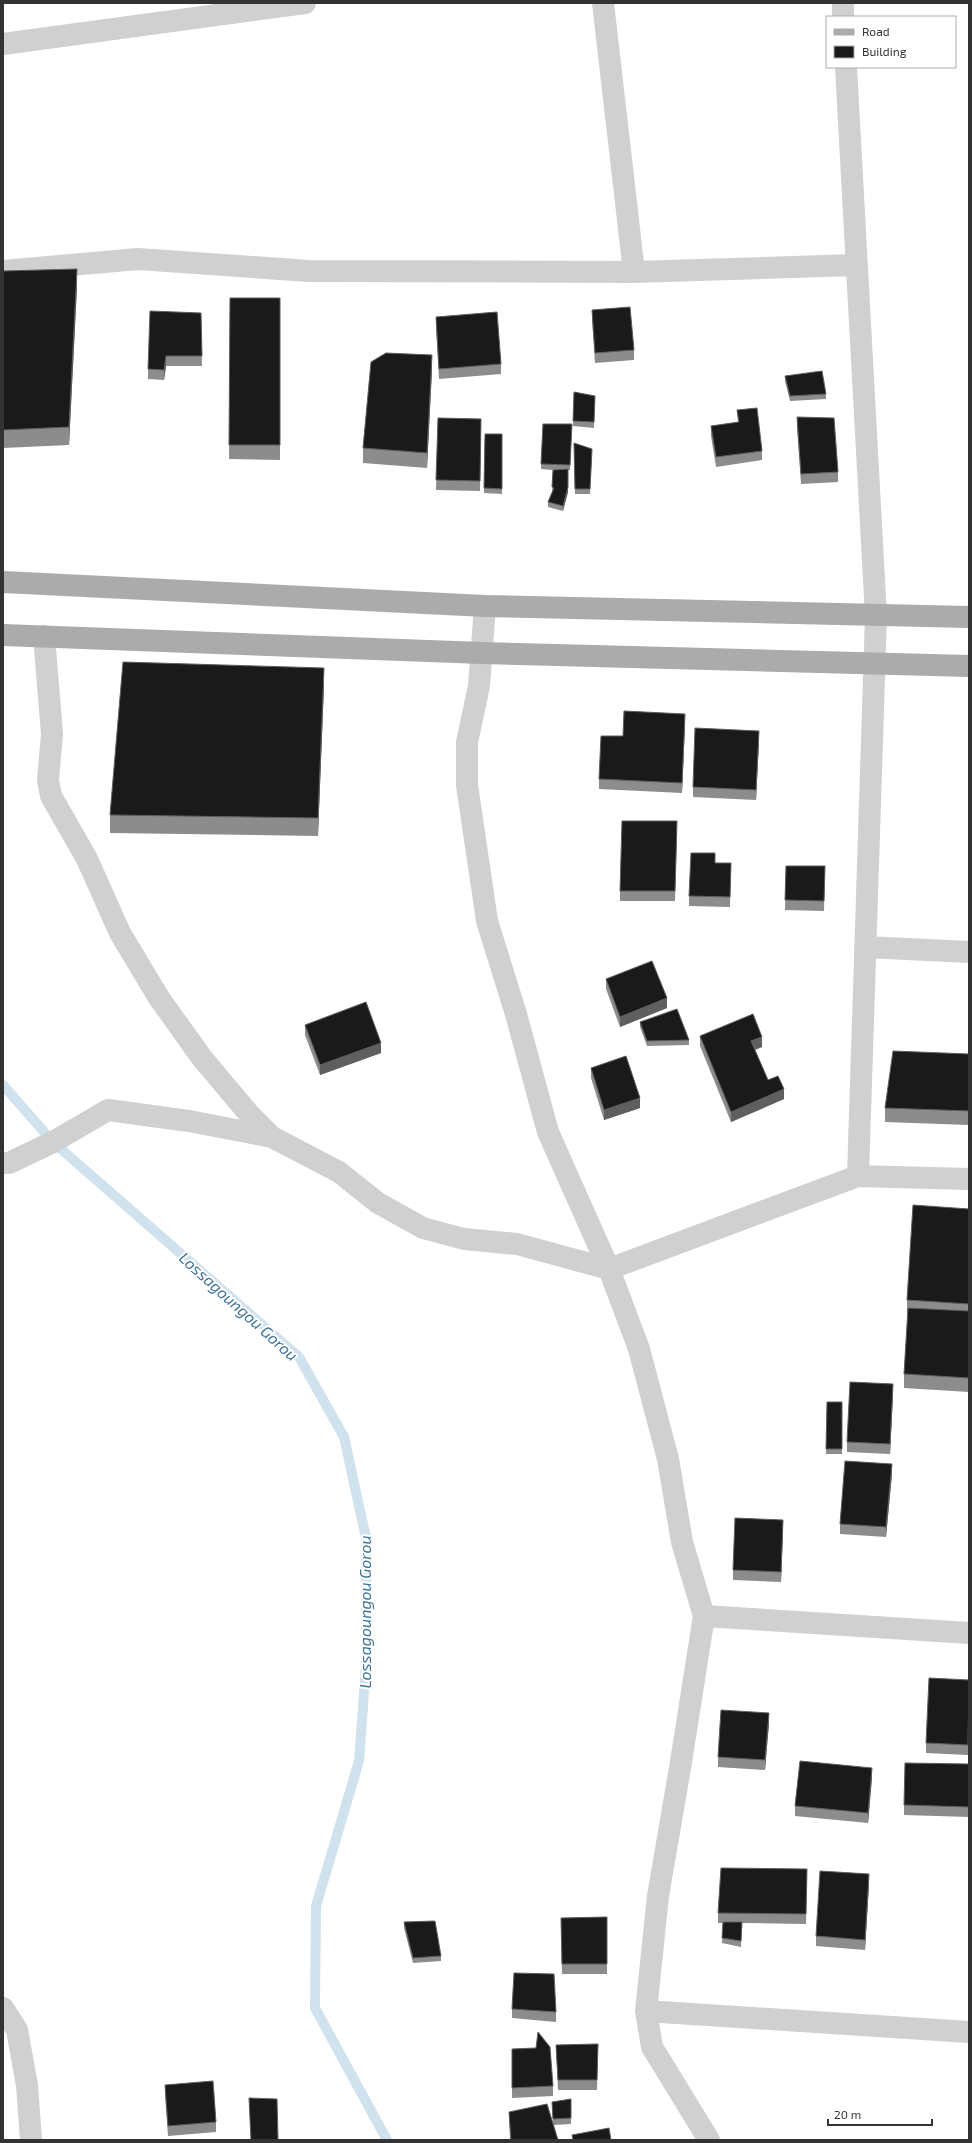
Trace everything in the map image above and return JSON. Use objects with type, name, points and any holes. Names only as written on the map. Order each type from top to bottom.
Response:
[{"type":"main road","points":[[3,582],[485,606],[969,617]]},
{"type":"main road","points":[[3,635],[482,654],[969,666]]},
{"type":"street","points":[[3,44],[305,3]]},
{"type":"street","points":[[603,3],[634,272]]},
{"type":"street","points":[[843,3],[843,16]]},
{"type":"street","points":[[846,68],[855,265],[876,616],[873,663],[858,1176]]},
{"type":"street","points":[[3,271],[138,259],[309,271],[634,272],[855,265]]},
{"type":"street","points":[[485,606],[479,686],[467,742],[467,785],[487,921],[516,1014],[548,1132],[609,1269],[639,1349],[668,1459],[682,1542],[704,1616],[658,1896],[646,2011],[652,2047],[709,2140]]},
{"type":"street","points":[[44,636],[52,734],[48,780],[51,796],[86,859],[120,934],[159,998],[202,1058],[272,1137]]},
{"type":"street","points":[[865,947],[969,952]]},
{"type":"street","points":[[3,1163],[9,1163],[53,1142],[108,1110],[189,1121],[272,1137],[339,1172],[378,1203],[423,1228],[464,1239],[517,1244],[609,1269],[858,1176],[969,1179]]},
{"type":"street","points":[[704,1616],[969,1633]]},
{"type":"street","points":[[3,2008],[17,2030],[27,2085],[31,2140]]},
{"type":"street","points":[[646,2011],[969,2032]]},
{"type":"building","points":[[77,269],[69,427],[3,430],[3,271]]},
{"type":"building","points":[[230,298],[280,298],[280,445],[229,445]]},
{"type":"building","points":[[630,307],[634,350],[595,353],[592,310]]},
{"type":"building","points":[[150,311],[201,313],[202,356],[166,356],[164,370],[148,369]]},
{"type":"building","points":[[497,312],[501,364],[439,369],[436,317]]},
{"type":"building","points":[[386,353],[432,355],[427,453],[363,448],[371,362]]},
{"type":"building","points":[[822,371],[826,394],[790,396],[785,376]]},
{"type":"building","points":[[574,392],[595,396],[594,422],[573,421]]},
{"type":"building","points":[[757,408],[762,451],[716,457],[711,426],[739,422],[737,410]]},
{"type":"building","points":[[797,417],[834,418],[838,472],[801,474]]},
{"type":"building","points":[[438,418],[481,419],[480,481],[436,480]]},
{"type":"building","points":[[543,424],[572,424],[570,465],[541,464]]},
{"type":"building","points":[[485,434],[502,434],[502,489],[484,488]]},
{"type":"building","points":[[574,443],[592,449],[590,489],[575,489]]},
{"type":"building","points":[[568,469],[568,487],[563,506],[548,502],[554,488],[552,487],[553,470]]},
{"type":"building","points":[[123,662],[324,668],[318,818],[110,815]]},
{"type":"building","points":[[624,711],[685,714],[682,783],[599,779],[601,736],[623,736]]},
{"type":"building","points":[[695,728],[759,731],[756,790],[693,787]]},
{"type":"building","points":[[622,821],[677,821],[675,891],[620,891]]},
{"type":"building","points":[[691,853],[715,853],[715,863],[731,863],[730,897],[689,896]]},
{"type":"building","points":[[786,866],[825,866],[824,901],[785,900]]},
{"type":"building","points":[[652,961],[667,998],[620,1017],[606,979]]},
{"type":"building","points":[[366,1002],[381,1043],[320,1065],[305,1025]]},
{"type":"building","points":[[677,1009],[689,1040],[647,1041],[640,1022]]},
{"type":"building","points":[[753,1014],[762,1037],[751,1041],[768,1080],[778,1076],[784,1089],[731,1112],[700,1036]]},
{"type":"building","points":[[893,1051],[969,1054],[969,1111],[885,1108]]},
{"type":"building","points":[[626,1056],[640,1098],[604,1110],[591,1068]]},
{"type":"building","points":[[913,1205],[969,1209],[969,1304],[907,1300]]},
{"type":"building","points":[[908,1308],[969,1311],[969,1378],[904,1374]]},
{"type":"building","points":[[850,1382],[893,1384],[890,1444],[847,1442]]},
{"type":"building","points":[[827,1402],[842,1402],[842,1449],[826,1449]]},
{"type":"building","points":[[845,1461],[892,1464],[886,1527],[840,1524]]},
{"type":"building","points":[[735,1518],[783,1520],[781,1572],[733,1570]]},
{"type":"building","points":[[929,1678],[969,1680],[968,1745],[926,1743]]},
{"type":"building","points":[[721,1710],[769,1713],[765,1760],[718,1757]]},
{"type":"building","points":[[800,1761],[872,1768],[868,1813],[795,1806]]},
{"type":"building","points":[[905,1763],[969,1764],[969,1807],[904,1805]]},
{"type":"building","points":[[721,1868],[807,1869],[806,1914],[718,1913]]},
{"type":"building","points":[[820,1871],[869,1874],[865,1940],[816,1936]]},
{"type":"building","points":[[607,1917],[607,1964],[562,1964],[561,1918]]},
{"type":"building","points":[[435,1921],[441,1956],[413,1958],[404,1922]]},
{"type":"building","points":[[723,1922],[742,1922],[741,1941],[722,1938]]},
{"type":"building","points":[[514,1973],[554,1974],[556,2012],[512,2009]]},
{"type":"building","points":[[538,2032],[550,2047],[553,2086],[512,2088],[512,2049],[536,2048]]},
{"type":"building","points":[[598,2044],[597,2080],[558,2080],[556,2045]]},
{"type":"building","points":[[213,2081],[216,2122],[168,2126],[165,2085]]},
{"type":"building","points":[[249,2098],[277,2099],[278,2140],[251,2140]]},
{"type":"building","points":[[571,2099],[571,2118],[553,2119],[552,2102]]},
{"type":"building","points":[[547,2104],[558,2140],[511,2140],[509,2112]]},
{"type":"building","points":[[609,2128],[611,2140],[573,2140],[572,2135]]},
{"type":"waterway","name":"Lossagoungou Gorou","points":[[3,1085],[53,1142],[299,1357],[344,1437],[366,1538],[366,1666],[359,1761],[316,1906],[315,2008],[387,2140]]}]
